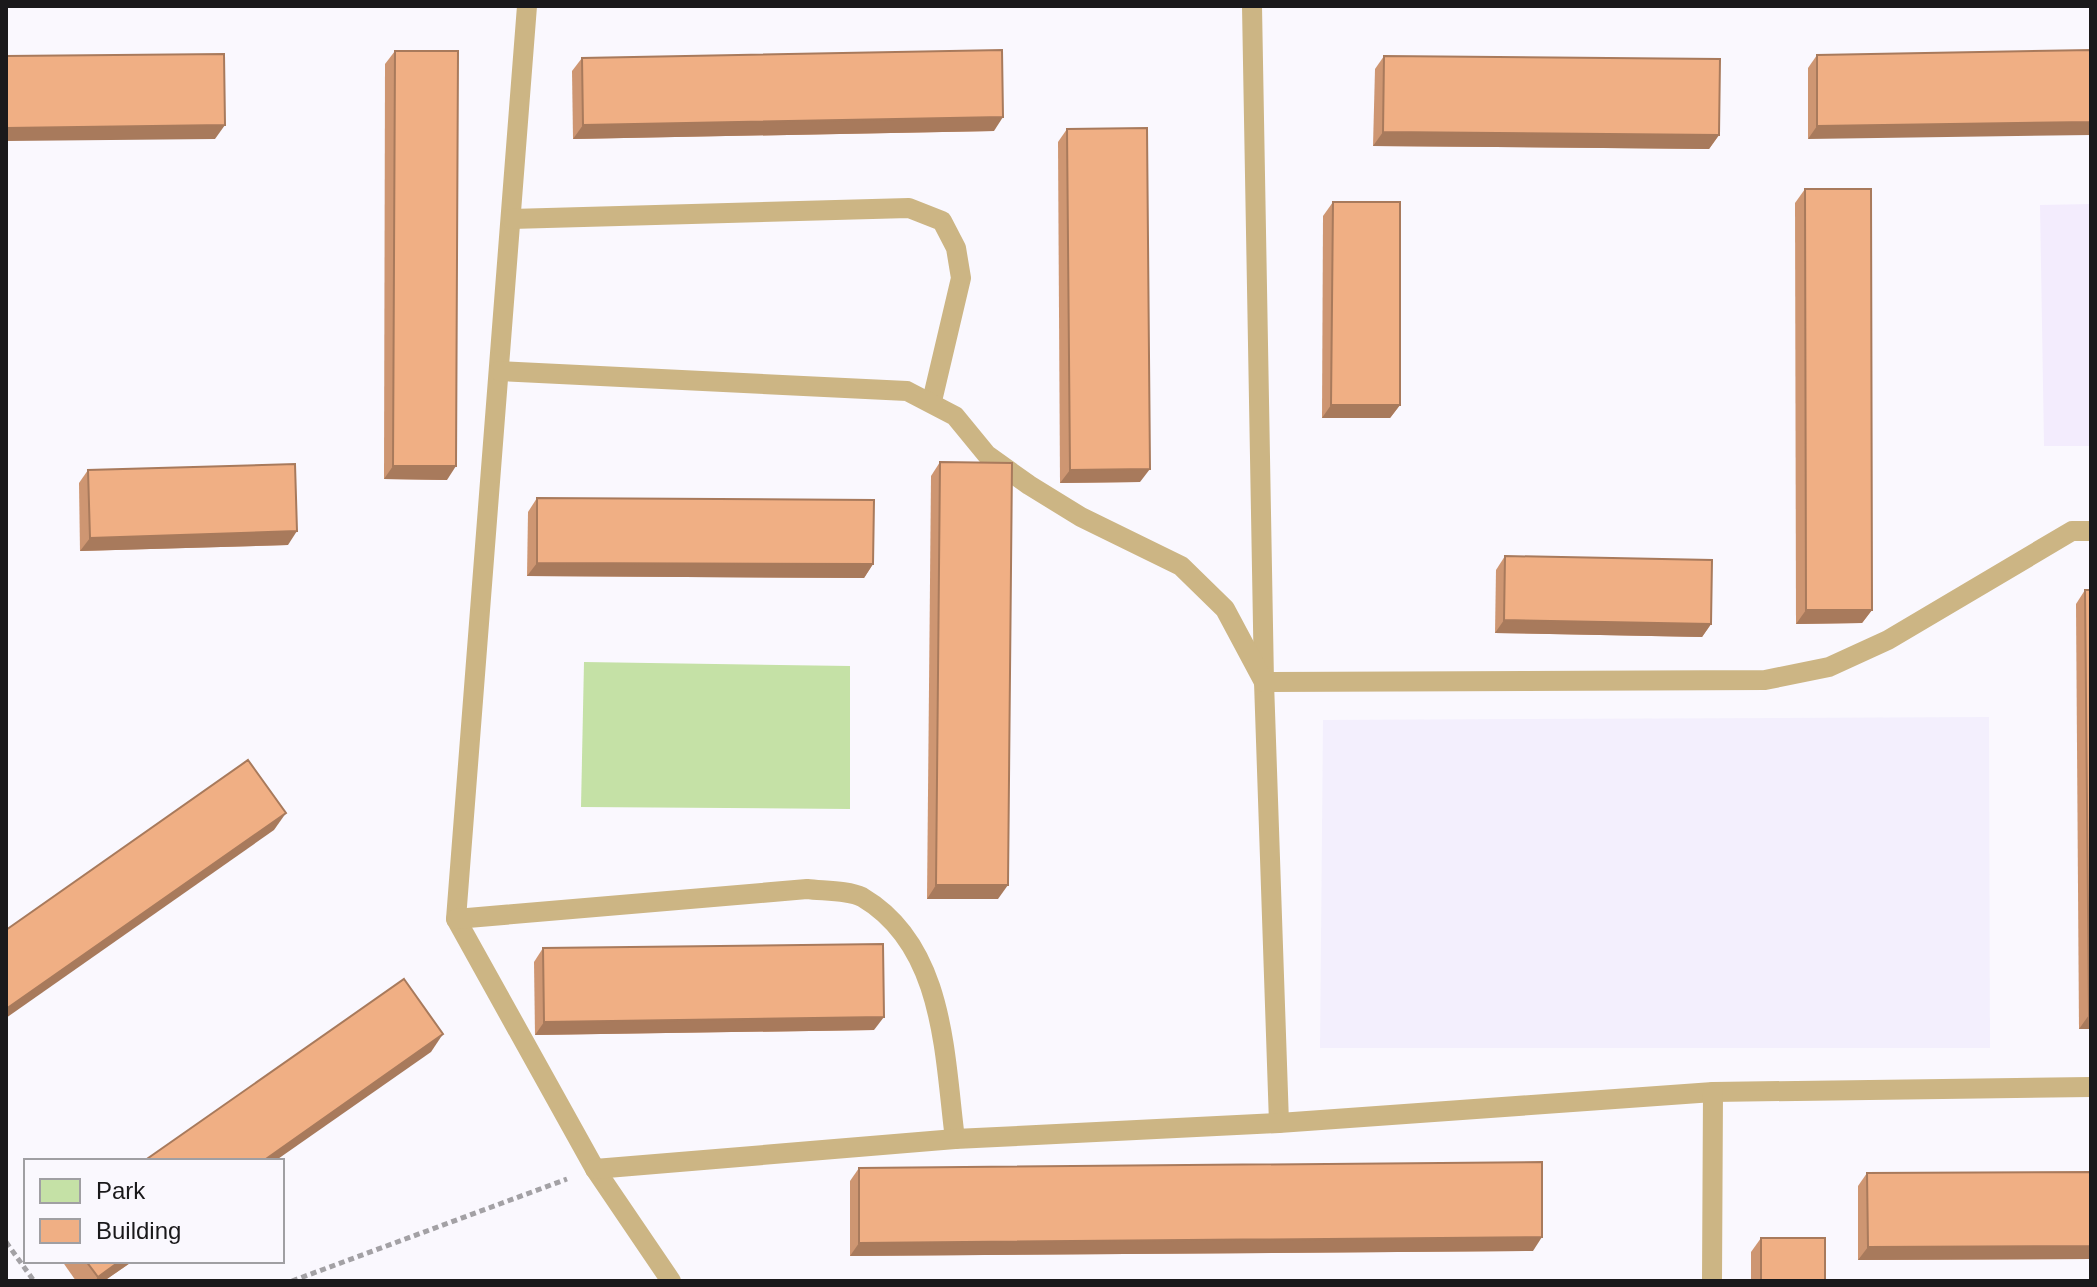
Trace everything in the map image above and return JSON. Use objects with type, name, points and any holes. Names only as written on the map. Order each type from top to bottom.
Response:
[{"type":"lane","points":[[527,6],[456,919],[595,1169],[671,1281]]},
{"type":"lane","points":[[1252,6],[1264,682],[1279,1123]]},
{"type":"lane","points":[[511,219],[909,208],[942,221],[956,248],[961,278],[932,401]]},
{"type":"lane","points":[[499,371],[907,391],[932,401],[955,416],[987,455],[1029,485],[1081,517],[1181,566],[1225,609],[1264,682]]},
{"type":"lane","points":[[1264,682],[1765,680],[1829,667],[1888,640],[2072,531],[2091,531]]},
{"type":"lane","points":[[456,919],[807,889],[859,896],[905,933],[938,1003],[955,1139]]},
{"type":"lane","points":[[595,1169],[955,1139],[1279,1123],[1713,1092],[2091,1087]]},
{"type":"lane","points":[[1712,1281],[1713,1092]]},
{"type":"path","points":[[292,1281],[595,1169]]},
{"type":"path","points":[[6,1242],[34,1281]]},
{"type":"shaded area","points":[[2091,204],[2091,446],[2044,446],[2040,205]]},
{"type":"shaded area","points":[[1989,717],[1990,1048],[1320,1048],[1323,720]]},
{"type":"green space","points":[[584,662],[850,666],[850,809],[581,807]]},
{"type":"building","points":[[1002,50],[1003,117],[583,125],[582,58]]},
{"type":"building","points":[[2091,50],[2091,122],[1817,126],[1817,55]]},
{"type":"building","points":[[395,51],[458,51],[456,466],[393,466]]},
{"type":"building","points":[[224,54],[225,125],[6,128],[6,56]]},
{"type":"building","points":[[1384,56],[1720,59],[1719,135],[1383,132]]},
{"type":"building","points":[[1147,128],[1150,469],[1070,470],[1067,129]]},
{"type":"building","points":[[1805,189],[1871,189],[1872,610],[1806,610]]},
{"type":"building","points":[[1333,202],[1400,202],[1400,405],[1331,405]]},
{"type":"building","points":[[940,462],[1012,463],[1008,885],[936,885]]},
{"type":"building","points":[[295,464],[297,531],[90,538],[88,470]]},
{"type":"building","points":[[537,498],[874,500],[873,564],[537,563]]},
{"type":"building","points":[[1505,556],[1712,560],[1711,624],[1504,620]]},
{"type":"building","points":[[2085,590],[2091,590],[2091,1015],[2089,1015]]},
{"type":"building","points":[[248,760],[286,813],[6,1009],[6,930]]},
{"type":"building","points":[[883,944],[884,1017],[544,1022],[543,948]]},
{"type":"building","points":[[404,979],[443,1034],[266,1159],[147,1159]]},
{"type":"building","points":[[1542,1162],[1542,1237],[859,1243],[859,1168]]},
{"type":"building","points":[[2091,1172],[2091,1246],[1868,1247],[1867,1173]]},
{"type":"building","points":[[1761,1238],[1825,1238],[1825,1281],[1761,1281]]},
{"type":"building","points":[[88,1263],[117,1263],[98,1277]]}]
